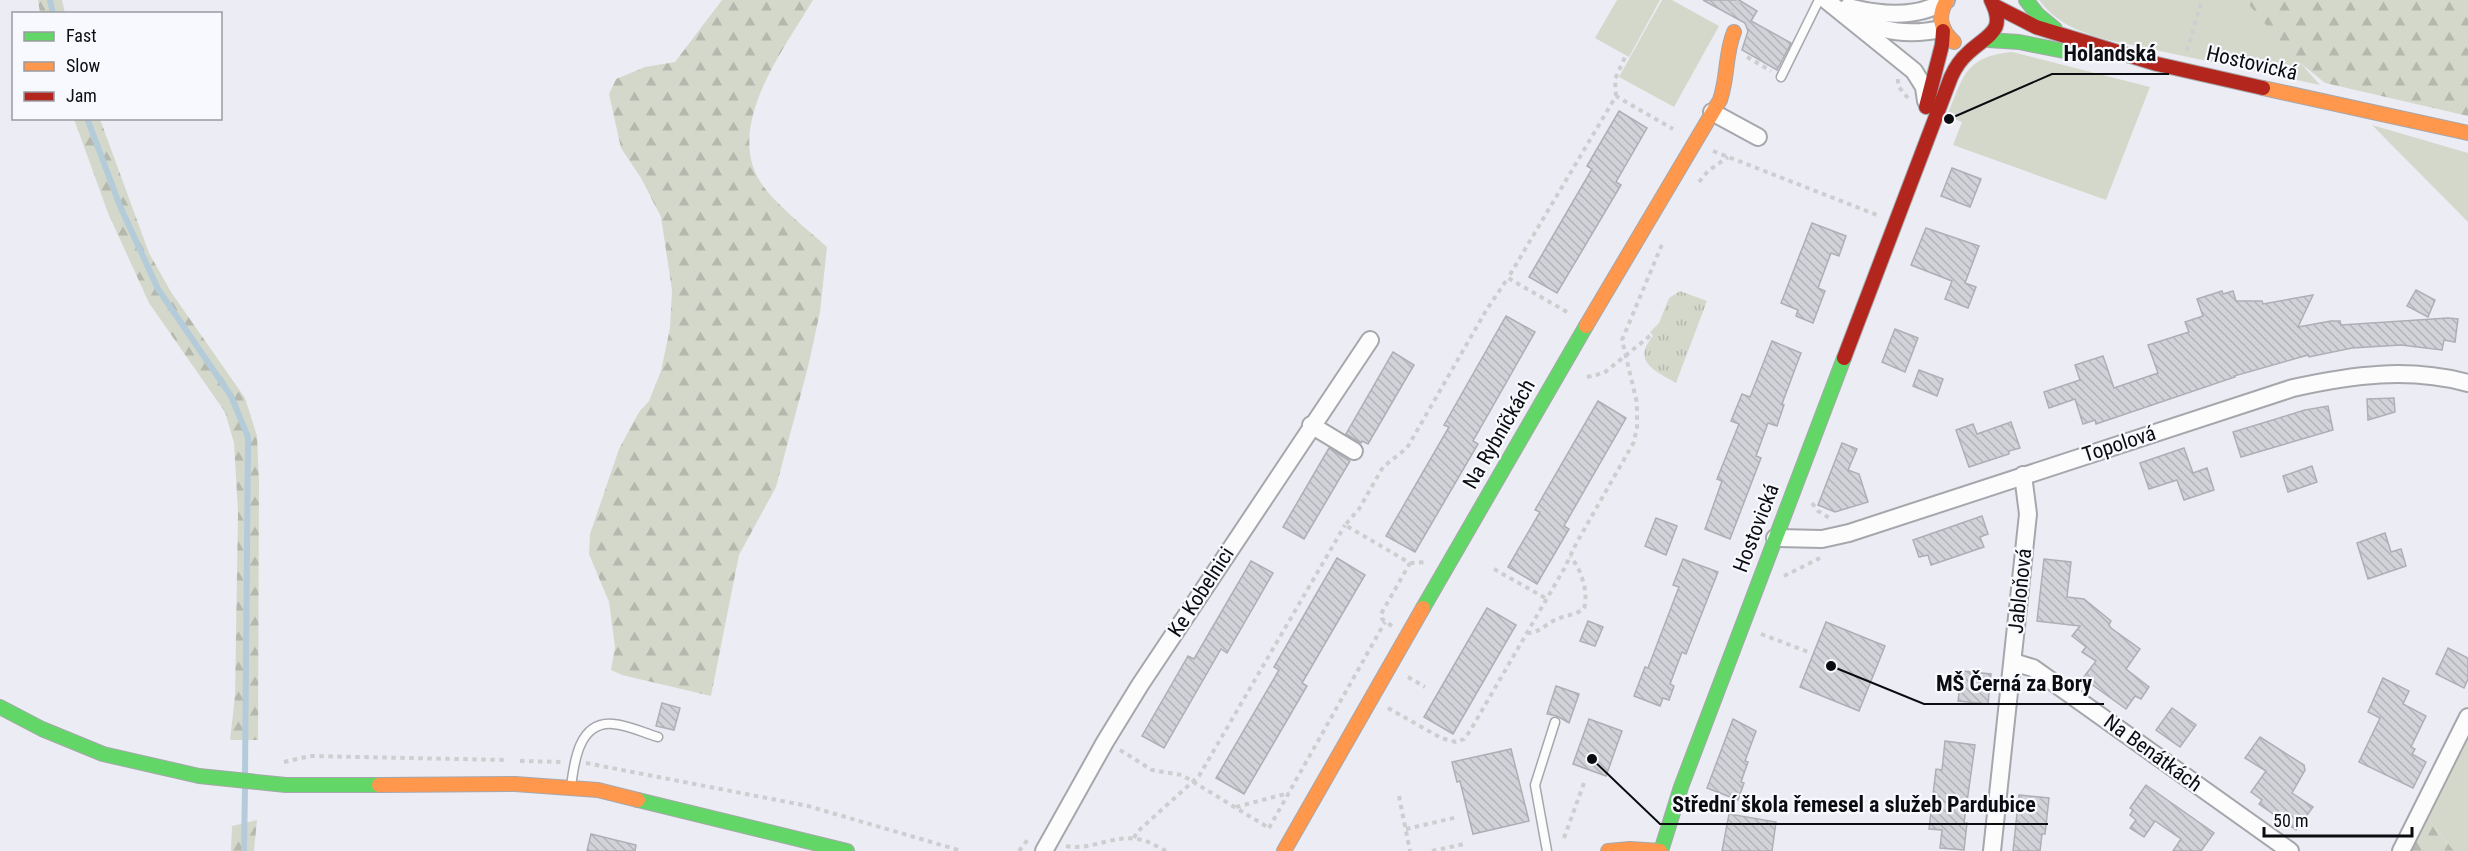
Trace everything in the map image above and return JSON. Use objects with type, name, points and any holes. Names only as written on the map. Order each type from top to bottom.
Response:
[{"type":"street","points":[[1827,0],[1852,8],[1894,14],[1924,9],[1946,0]]},
{"type":"street","points":[[1827,0],[1875,26],[1912,33],[1943,30]]},
{"type":"street","points":[[1827,0],[1914,71],[1924,87],[1926,108]]},
{"type":"street","name":"Hostovická","points":[[1894,222],[1942,45],[1941,10],[1946,0]]},
{"type":"street","points":[[2026,0],[2046,22],[2076,39]]},
{"type":"street","name":"Hostovická","points":[[1994,2],[2028,24],[2157,64]]},
{"type":"street","name":"Hostovická","points":[[1661,851],[1681,786],[1894,222],[1955,69],[1964,56],[1985,42],[1996,28],[1998,21],[1994,2]]},
{"type":"street","name":"Hostovická","points":[[1943,30],[1957,44],[1969,47],[1985,42],[2009,40],[2063,51],[2157,64],[2468,133]]},
{"type":"street","name":"Na Rybníčkách","points":[[1287,846],[1723,94],[1728,46],[1734,32]]},
{"type":"street","points":[[1712,112],[1758,137]]},
{"type":"street","name":"Ke Kobelnici","points":[[1047,844],[1105,742],[1311,425],[1370,340]]},
{"type":"street","name":"Topolová","points":[[1775,538],[1808,540],[1833,537],[2293,388],[2323,381],[2354,376],[2404,373],[2435,376],[2468,383]]},
{"type":"street","points":[[1311,425],[1354,451]]},
{"type":"street","name":"Jabloňová","points":[[1992,851],[2028,514],[2024,475]]},
{"type":"street","name":"Na Benátkách","points":[[2013,662],[2033,668],[2290,851]]},
{"type":"street","points":[[0,707],[69,741],[103,754],[175,772],[259,783],[306,785],[516,784],[571,787],[631,796],[847,851]]},
{"type":"street","points":[[2401,851],[2468,717]]},
{"type":"street","points":[[1608,851],[1630,849],[1661,851]]},
{"type":"lane","points":[[1781,77],[1819,0]]},
{"type":"lane","points":[[1547,851],[1535,784],[1555,722]]},
{"type":"lane","points":[[571,787],[576,754],[586,735],[593,730],[611,724],[658,737]]},
{"type":"path","points":[[2181,69],[2202,0]]},
{"type":"path","points":[[1728,46],[1781,77]]},
{"type":"path","points":[[1134,838],[1137,832],[1199,776],[1345,525],[1359,509],[1383,467],[1407,448],[1487,309],[1508,278],[1616,96],[1615,79],[1626,56]]},
{"type":"path","points":[[1616,96],[1673,129]]},
{"type":"path","points":[[1693,143],[1894,222]]},
{"type":"path","points":[[1698,183],[1708,171],[1728,157]]},
{"type":"path","points":[[1407,718],[1450,741],[1464,739],[1547,599],[1634,442],[1637,427],[1637,403],[1626,356],[1624,336],[1668,234]]},
{"type":"path","points":[[1508,278],[1568,312]]},
{"type":"path","points":[[1587,377],[1604,373],[1651,335]]},
{"type":"path","points":[[1345,525],[1410,563],[1383,609],[1382,619],[1408,635]]},
{"type":"path","points":[[1527,633],[1532,633],[1584,608],[1586,597],[1579,571],[1570,557]]},
{"type":"path","points":[[1494,569],[1547,599]]},
{"type":"path","points":[[1269,828],[1385,622]]},
{"type":"path","points":[[1760,633],[1810,653]]},
{"type":"path","points":[[1105,742],[1152,770],[1179,774],[1193,781],[1269,828],[1287,846]]},
{"type":"path","points":[[1564,838],[1584,783]]},
{"type":"path","points":[[1235,807],[1289,794]]},
{"type":"path","points":[[1399,796],[1410,851]]},
{"type":"path","points":[[1406,829],[1458,818]]},
{"type":"path","points":[[1047,844],[1082,849],[1134,838],[1166,851]]},
{"type":"path","points":[[1432,851],[1464,844]]},
{"type":"green space","points":[[38,0],[62,0],[65,12],[40,12]]},
{"type":"green space","points":[[722,0],[813,0],[786,43],[760,93],[752,119],[749,144],[754,168],[767,191],[827,247],[820,312],[808,367],[776,487],[739,555],[711,696],[622,675],[611,670],[615,647],[609,602],[589,554],[590,534],[619,449],[639,412],[649,401],[661,371],[670,328],[672,290],[661,217],[641,178],[621,148],[609,94],[616,79],[645,67],[675,62]]},
{"type":"green space","points":[[1617,0],[1660,0],[1629,57],[1595,38]]},
{"type":"green space","points":[[1662,0],[1672,0],[1719,26],[1674,107],[1619,77]]},
{"type":"green space","points":[[2039,0],[2245,0],[2320,85],[2098,37],[2061,21]]},
{"type":"green space","points":[[2245,0],[2468,0],[2468,116],[2325,83],[2293,57]]},
{"type":"green space","points":[[2012,52],[2150,87],[2106,200],[1953,145],[1962,122],[1947,116],[1962,79],[1975,64],[1984,58]]},
{"type":"green space","points":[[74,120],[100,120],[149,253],[171,292],[245,398],[257,436],[259,481],[258,740],[230,740],[235,696],[238,512],[234,443],[225,412],[149,303],[108,213]]},
{"type":"green space","points":[[2372,125],[2468,153],[2468,222]]},
{"type":"green space","points":[[1680,291],[1707,301],[1676,383],[1654,370],[1645,359],[1644,353],[1653,336],[1650,332],[1659,323],[1669,298]]},
{"type":"green space","points":[[2468,729],[2468,851],[2454,851],[2424,814]]},
{"type":"green space","points":[[2424,814],[2454,851],[2406,851]]},
{"type":"green space","points":[[257,820],[254,851],[231,851],[232,826]]},
{"type":"building","points":[[1703,0],[1739,0],[1757,11],[1751,21],[1791,43],[1777,70],[1742,50],[1748,31],[1745,23]]},
{"type":"building","points":[[1619,111],[1647,128],[1616,182],[1621,185],[1557,293],[1529,277],[1592,169],[1587,166]]},
{"type":"building","points":[[1952,168],[1981,179],[1970,207],[1941,196]]},
{"type":"building","points":[[1812,223],[1846,236],[1839,256],[1831,253],[1818,288],[1825,291],[1813,323],[1796,316],[1798,310],[1781,303]]},
{"type":"building","points":[[1926,228],[1979,246],[1965,283],[1976,287],[1968,308],[1945,299],[1952,281],[1911,265]]},
{"type":"building","points":[[2416,290],[2435,300],[2428,317],[2407,306]]},
{"type":"building","points":[[2222,291],[2223,294],[2233,291],[2236,301],[2262,301],[2263,304],[2313,295],[2298,327],[2331,321],[2340,321],[2341,325],[2458,319],[2455,342],[2444,340],[2442,350],[2401,345],[2352,348],[2309,357],[2308,355],[2234,376],[2096,424],[2095,420],[2083,424],[2075,399],[2049,408],[2044,392],[2080,380],[2075,365],[2103,356],[2114,388],[2158,373],[2148,345],[2189,332],[2185,322],[2203,316],[2197,299]]},
{"type":"building","points":[[1506,316],[1535,332],[1473,441],[1478,444],[1415,552],[1386,536],[1449,427],[1444,425]]},
{"type":"building","points":[[1895,329],[1918,338],[1905,372],[1882,362]]},
{"type":"building","points":[[1772,341],[1801,353],[1782,404],[1784,405],[1777,426],[1768,423],[1756,456],[1761,458],[1730,539],[1705,529],[1722,481],[1717,479],[1739,424],[1731,421],[1742,394],[1750,397]]},
{"type":"building","points":[[1393,352],[1414,365],[1368,444],[1362,441],[1361,443],[1346,434]]},
{"type":"building","points":[[1919,370],[1943,379],[1937,396],[1913,386]]},
{"type":"building","points":[[2394,398],[2395,412],[2368,420],[2367,399]]},
{"type":"building","points":[[1598,401],[1626,418],[1564,526],[1569,529],[1537,584],[1508,567],[1540,512],[1535,510]]},
{"type":"building","points":[[2328,406],[2333,430],[2241,457],[2233,432],[2305,410]]},
{"type":"building","points":[[2011,422],[2020,448],[1969,467],[1956,430],[1973,424],[1977,434]]},
{"type":"building","points":[[1842,443],[1857,449],[1848,470],[1859,474],[1868,502],[1835,512],[1818,505]]},
{"type":"building","points":[[1329,448],[1350,461],[1304,539],[1283,527]]},
{"type":"building","points":[[2184,448],[2193,473],[2207,468],[2214,490],[2184,500],[2177,480],[2149,489],[2140,463]]},
{"type":"building","points":[[2312,466],[2317,482],[2288,492],[2283,476]]},
{"type":"building","points":[[1982,516],[1988,534],[1980,537],[1984,547],[1931,565],[1928,555],[1919,557],[1913,540]]},
{"type":"building","points":[[1656,518],[1677,526],[1666,555],[1645,546]]},
{"type":"building","points":[[2385,533],[2391,552],[2401,549],[2406,566],[2368,579],[2357,543]]},
{"type":"building","points":[[1337,558],[1365,575],[1302,683],[1307,686],[1244,794],[1216,778],[1279,670],[1274,667]]},
{"type":"building","points":[[1683,559],[1718,572],[1686,654],[1682,652],[1670,684],[1674,686],[1669,700],[1663,698],[1660,706],[1634,696],[1645,667],[1648,668],[1679,587],[1673,585]]},
{"type":"building","points":[[2044,559],[2071,562],[2067,597],[2084,599],[2111,621],[2109,625],[2111,628],[2140,649],[2126,669],[2149,687],[2141,699],[2135,696],[2126,709],[2083,678],[2096,661],[2082,652],[2086,647],[2072,636],[2080,626],[2037,621]]},
{"type":"building","points":[[1251,561],[1273,573],[1227,653],[1221,649],[1164,748],[1142,736],[1188,656],[1194,659]]},
{"type":"building","points":[[1487,608],[1516,625],[1453,734],[1424,717]]},
{"type":"building","points":[[1588,621],[1603,627],[1595,646],[1580,641]]},
{"type":"building","points":[[1826,622],[1885,646],[1859,711],[1800,687]]},
{"type":"building","points":[[2448,648],[2468,658],[2468,679],[2464,688],[2436,674]]},
{"type":"building","points":[[1962,671],[1991,674],[1988,704],[1958,701]]},
{"type":"building","points":[[2383,678],[2409,691],[2403,704],[2426,716],[2411,747],[2415,749],[2412,754],[2426,762],[2413,788],[2359,762],[2380,718],[2368,712]]},
{"type":"building","points":[[1556,686],[1579,694],[1569,723],[1557,716],[1547,714]]},
{"type":"building","points":[[662,703],[680,708],[674,730],[656,726]]},
{"type":"building","points":[[2172,708],[2196,725],[2180,747],[2156,730]]},
{"type":"building","points":[[1589,719],[1622,731],[1606,776],[1573,764]]},
{"type":"building","points":[[1733,719],[1756,731],[1745,761],[1748,762],[1738,800],[1707,788]]},
{"type":"building","points":[[2260,737],[2304,765],[2305,770],[2292,793],[2313,807],[2296,830],[2259,804],[2262,800],[2251,792],[2266,771],[2245,758]]},
{"type":"building","points":[[1945,741],[1975,745],[1964,823],[1967,823],[1964,850],[1940,848],[1942,830],[1929,829],[1936,769],[1942,770]]},
{"type":"building","points":[[1511,749],[1529,821],[1473,834],[1460,781],[1457,782],[1452,762]]},
{"type":"building","points":[[2146,785],[2214,833],[2201,851],[2173,851],[2181,839],[2155,821],[2144,837],[2130,828],[2136,820],[2130,815],[2133,810],[2130,808]]},
{"type":"building","points":[[2019,795],[2049,798],[2045,834],[2042,834],[2040,851],[2013,851]]},
{"type":"building","points":[[1729,814],[1776,822],[1772,851],[1722,851]]},
{"type":"building","points":[[591,834],[636,845],[635,851],[587,851]]},
{"type":"waterway","points":[[50,0],[53,12]]},
{"type":"waterway","points":[[88,120],[120,206],[158,289],[231,396],[248,437],[245,775]]},
{"type":"waterway","points":[[244,851],[245,786]]},
{"type":"traffic: fast","points":[[2026,0],[2038,15],[2055,29]]},
{"type":"traffic: fast","points":[[1988,40],[2019,42],[2074,53]]},
{"type":"traffic: fast","points":[[1423,608],[1586,326]]},
{"type":"traffic: fast","points":[[1661,851],[1681,787],[1844,358]]},
{"type":"traffic: fast","points":[[0,707],[42,729],[103,754],[199,776],[286,785],[379,785]]},
{"type":"traffic: fast","points":[[638,800],[847,851]]},
{"type":"traffic: slow","points":[[1947,0],[1941,17],[1943,28],[1954,42]]},
{"type":"traffic: slow","points":[[1586,326],[1720,100],[1734,32]]},
{"type":"traffic: slow","points":[[2263,88],[2468,133]]},
{"type":"traffic: slow","points":[[1284,851],[1423,608]]},
{"type":"traffic: slow","points":[[379,785],[515,784],[598,790],[638,800]]},
{"type":"traffic: slow","points":[[1608,851],[1630,849],[1660,851]]},
{"type":"traffic: jam","points":[[1844,358],[1951,77],[1963,58],[1996,26],[1997,19],[1991,0]]},
{"type":"traffic: jam","points":[[1995,6],[2036,27],[2157,64],[2263,88]]},
{"type":"traffic: jam","points":[[1926,107],[1942,45],[1943,31]]},
{"type":"place","name":"Holandská","points":[[1949,119]]},
{"type":"place","name":"MŠ Černá za Bory","points":[[1831,666]]},
{"type":"place","name":"Střední škola řemesel a služeb Pardubice","points":[[1592,759]]}]
